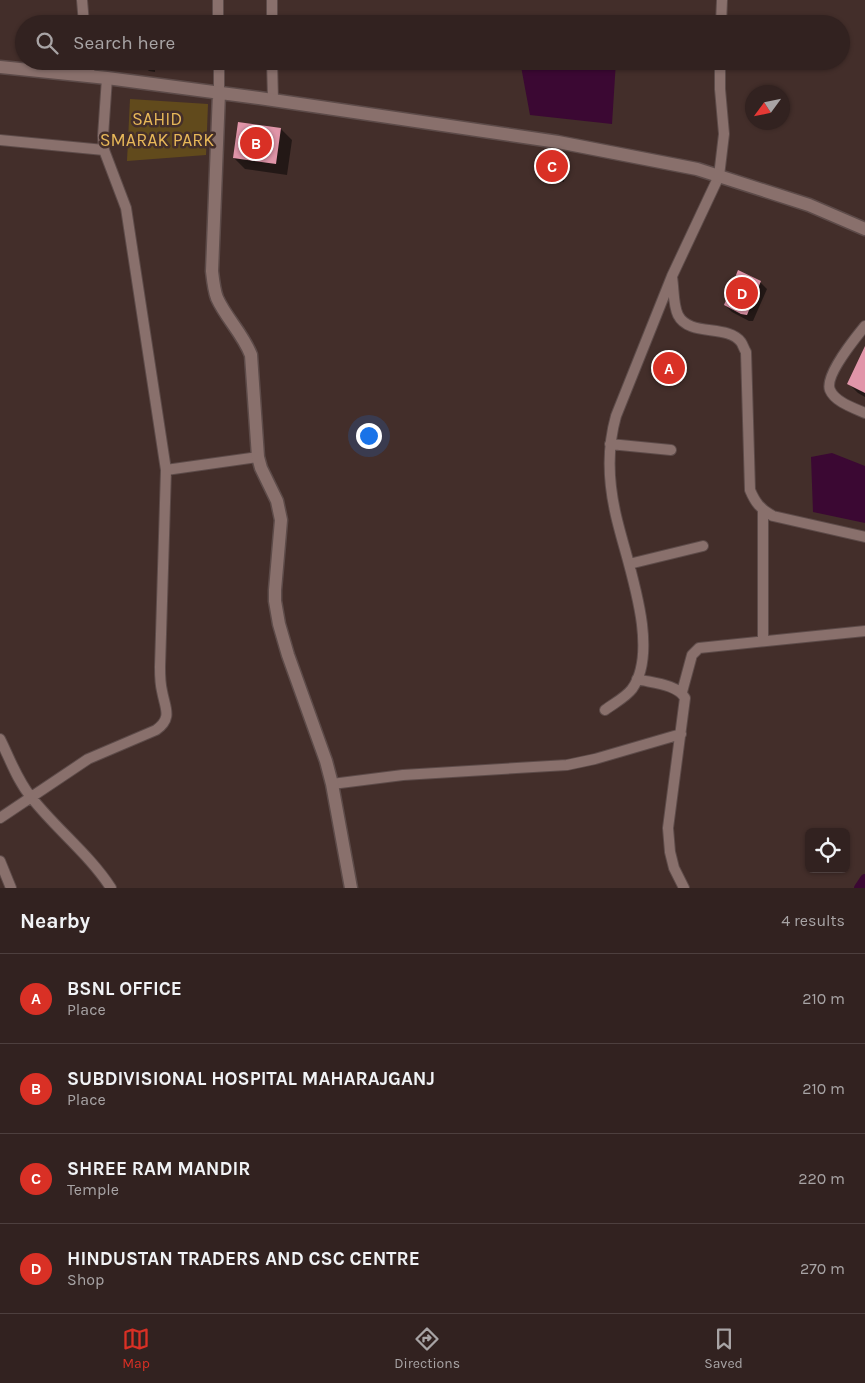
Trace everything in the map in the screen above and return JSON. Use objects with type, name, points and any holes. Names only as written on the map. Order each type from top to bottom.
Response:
[{"type":"street","points":[[82,0],[83,15]]},
{"type":"street","points":[[218,0],[218,15]]},
{"type":"street","points":[[272,0],[272,15]]},
{"type":"street","points":[[721,15],[722,0]]},
{"type":"street","points":[[0,67],[15,69]]},
{"type":"street","points":[[27,70],[107,78],[272,100],[558,142],[697,169],[809,205],[865,229]]},
{"type":"street","points":[[89,70],[90,77]]},
{"type":"street","points":[[218,70],[212,271],[214,286],[218,301],[246,343],[251,355],[258,457],[261,468],[277,502],[281,520],[275,596],[279,624],[332,784],[351,888]]},
{"type":"street","points":[[272,70],[272,100]]},
{"type":"street","points":[[605,710],[625,696],[637,679],[641,667],[643,647],[641,610],[615,512],[610,474],[610,444],[616,416],[672,276],[719,176],[724,134],[720,70]]},
{"type":"street","points":[[0,818],[88,759],[156,730],[164,725],[167,716],[160,679],[166,470],[126,208],[104,150],[103,136],[107,78]]},
{"type":"street","points":[[0,140],[104,150]]},
{"type":"street","points":[[672,276],[677,313],[682,321],[691,326],[730,335],[740,341],[746,352],[750,490],[755,502],[763,511],[773,516],[865,537]]},
{"type":"street","points":[[865,326],[854,339],[829,381],[829,389],[834,396],[841,402],[865,414]]},
{"type":"street","points":[[610,444],[671,450]]},
{"type":"street","points":[[166,470],[258,457]]},
{"type":"street","points":[[763,511],[763,641]]},
{"type":"street","points":[[629,564],[703,546]]},
{"type":"street","points":[[684,888],[674,868],[668,840],[668,828],[685,704],[682,692],[695,650],[706,647],[865,631]]},
{"type":"street","points":[[637,679],[682,692]]},
{"type":"street","points":[[332,784],[402,775],[567,765],[595,759],[681,734]]},
{"type":"street","points":[[0,739],[12,765],[31,797],[100,872],[111,888]]},
{"type":"street","points":[[0,861],[11,888]]},
{"type":"green space","name":"SAHID SMARAK PARK","points":[[130,99],[208,104],[206,155],[127,161]]},
{"type":"shaded area","points":[[522,70],[615,70],[612,124],[530,115]]},
{"type":"shaded area","points":[[832,453],[865,466],[865,523],[813,512],[811,457]]},
{"type":"building","points":[[238,122],[281,128],[276,164],[233,158]]},
{"type":"building","points":[[547,154],[562,157],[560,178],[548,177],[548,167],[544,166],[544,157]]},
{"type":"building","points":[[738,270],[761,281],[747,315],[724,305]]},
{"type":"building","points":[[865,346],[865,393],[847,384]]},
{"type":"building","points":[[675,360],[675,375],[665,376],[663,361]]},
{"type":"waterway","points":[[859,888],[865,879]]},
{"type":"place","name":"SUBDIVISIONAL HOSPITAL MAHARAJGANJ","points":[[256,143]]},
{"type":"place","name":"SHREE RAM MANDIR","points":[[552,166]]},
{"type":"place","name":"HINDUSTAN TRADERS AND CSC CENTRE","points":[[742,293]]},
{"type":"place","name":"BSNL OFFICE","points":[[669,368]]}]
